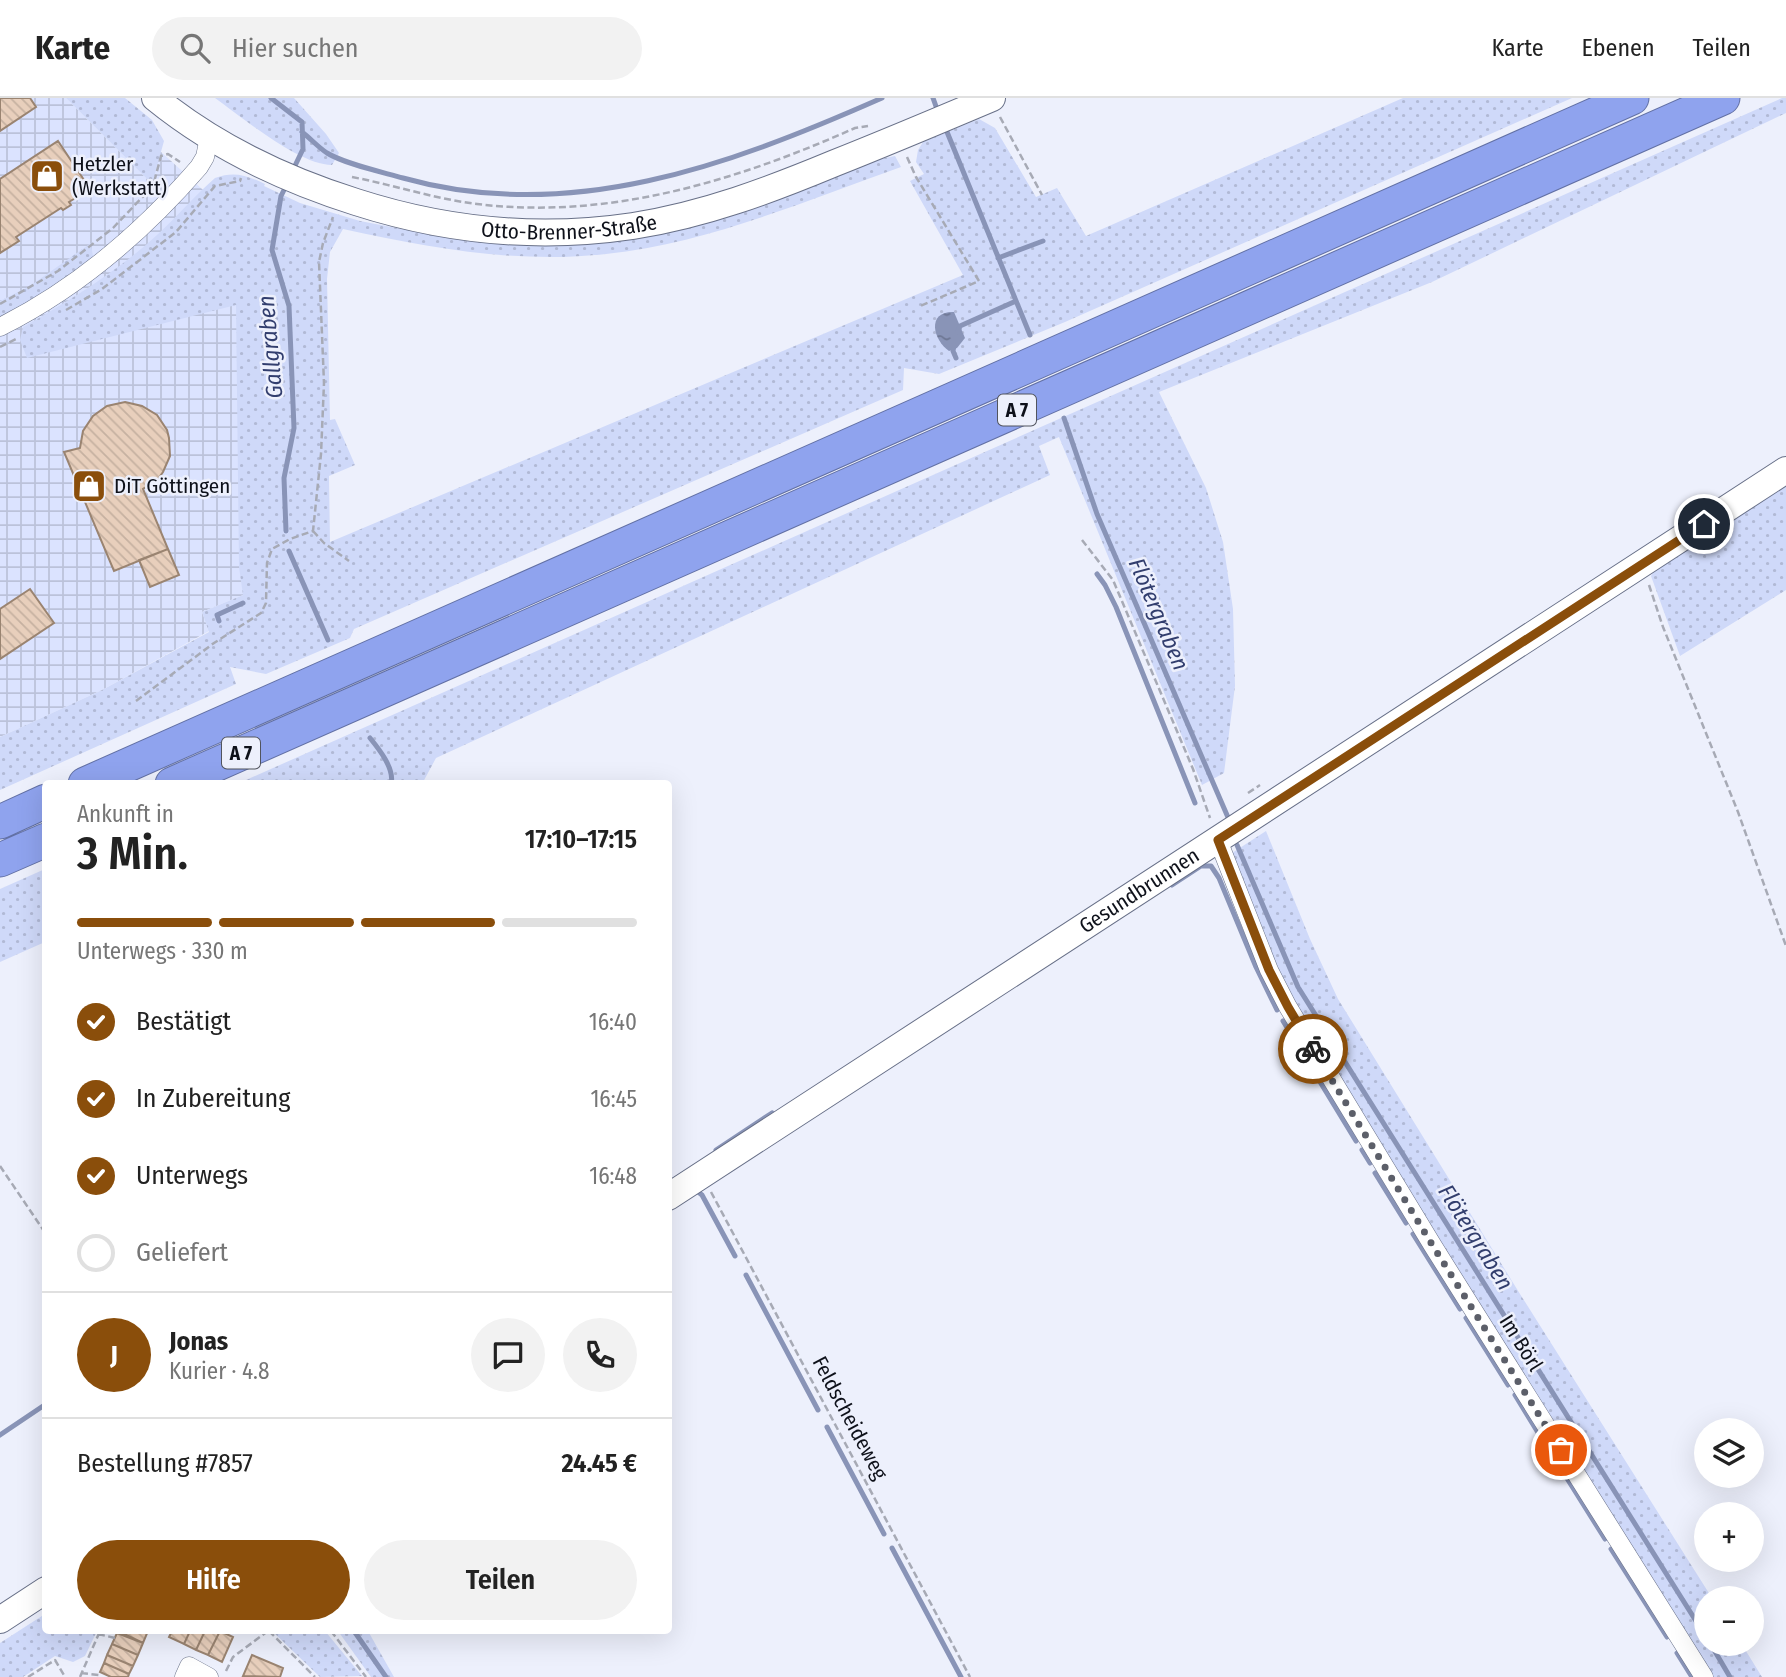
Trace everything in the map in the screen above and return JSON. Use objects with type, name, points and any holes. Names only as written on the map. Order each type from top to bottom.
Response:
[{"type":"highway","name":"A 7","points":[[94,780],[1632,98]]},
{"type":"highway","name":"A 7","points":[[181,780],[1723,98]]},
{"type":"highway","points":[[0,822],[42,804]]},
{"type":"highway","points":[[0,860],[42,842]]},
{"type":"street","name":"Otto-Brenner-Straße","points":[[155,98],[209,137],[249,160],[303,183],[343,187],[397,215],[465,229],[512,233],[569,233],[633,226],[683,216],[756,195],[991,99]]},
{"type":"street","points":[[0,327],[43,304],[91,272],[157,212],[171,188],[209,137]]},
{"type":"street","name":"Gesundbrunnen","points":[[672,1194],[1786,470]]},
{"type":"street","name":"Im Börl","points":[[1218,840],[1269,970],[1288,1007],[1433,1246],[1704,1677]]},
{"type":"street","points":[[0,1620],[42,1593]]},
{"type":"street","points":[[184,1677],[189,1666],[209,1677]]},
{"type":"path","points":[[991,99],[1042,195]]},
{"type":"path","points":[[349,561],[324,543],[313,531],[321,454],[324,383],[319,262],[343,187],[518,208],[582,207],[638,200],[689,189],[750,170],[855,128],[879,123]]},
{"type":"path","points":[[0,304],[58,271],[113,228],[153,186],[162,156],[168,154]]},
{"type":"path","points":[[916,177],[979,281],[918,307]]},
{"type":"path","points":[[135,701],[214,643],[261,613],[266,603],[267,563],[272,550],[290,539],[313,531]]},
{"type":"path","points":[[1082,540],[1113,580],[1193,769],[1218,840]]},
{"type":"path","points":[[1642,565],[1663,627],[1738,812],[1786,946]]},
{"type":"path","points":[[0,1166],[42,1228]]},
{"type":"path","name":"Feldscheideweg","points":[[706,1173],[706,1182],[970,1677]]},
{"type":"path","points":[[99,1634],[80,1675],[99,1675]]},
{"type":"path","points":[[103,1634],[115,1637]]},
{"type":"path","points":[[223,1677],[233,1657],[265,1634]]},
{"type":"path","points":[[272,1634],[315,1677]]},
{"type":"path","points":[[333,1634],[366,1677]]},
{"type":"path","points":[[28,1677],[55,1660],[65,1677]]},
{"type":"shaded area","points":[[0,98],[66,98],[151,183],[160,151],[265,246],[243,595],[202,612],[209,631],[102,690],[0,737]]},
{"type":"shaded area","points":[[66,98],[125,98],[152,120],[164,141],[152,184]]},
{"type":"shaded area","points":[[215,98],[294,98],[339,153],[332,165],[304,157],[272,139]]},
{"type":"shaded area","points":[[1403,98],[1572,98],[1065,322],[939,374],[904,368],[903,390],[354,629],[350,638],[266,674],[230,667],[236,684],[0,790],[0,737],[102,690],[209,632],[202,612],[243,595],[239,567],[236,305],[27,358],[20,340],[23,327],[126,261],[157,235],[215,178],[234,174],[246,176],[300,203],[360,221],[428,234],[566,242],[875,160],[895,156],[901,167],[719,231],[682,241],[606,254],[540,257],[474,252],[343,229],[330,252],[327,279],[330,420],[335,419],[355,465],[329,476],[330,542],[963,275],[910,181],[924,174],[916,162],[923,142],[979,119],[995,128],[1036,197],[1057,188],[1086,236]]},
{"type":"shaded area","points":[[1786,98],[1786,113],[1432,282],[1159,392],[1206,488],[1223,542],[1233,609],[1235,686],[1224,773],[1202,785],[1059,437],[1039,446],[1050,475],[436,758],[424,780],[246,780]]},
{"type":"shaded area","points":[[91,243],[93,257],[57,286],[0,317],[0,301],[30,286]]},
{"type":"shaded area","points":[[1786,483],[1786,590],[1680,656],[1651,576],[1662,559]]},
{"type":"shaded area","points":[[1266,831],[1310,939],[1338,999],[1704,1586],[1694,1586],[1694,1650],[1430,1228],[1286,990],[1232,853]]},
{"type":"shaded area","points":[[42,870],[42,943],[0,962],[0,889]]},
{"type":"shaded area","points":[[42,1616],[42,1634],[96,1634],[85,1656],[73,1662],[55,1656],[23,1677],[0,1677],[0,1643]]},
{"type":"shaded area","points":[[275,1634],[327,1634],[362,1676],[320,1677]]},
{"type":"shaded area","points":[[340,1634],[370,1634],[394,1677],[371,1677]]},
{"type":"shaded area","points":[[1698,1656],[1749,1656],[1762,1677],[1711,1677]]},
{"type":"water","points":[[954,312],[965,338],[957,348],[949,351],[939,340],[935,327],[939,316]]},
{"type":"building","points":[[0,98],[30,98],[36,107],[0,131]]},
{"type":"building","points":[[58,141],[90,189],[69,202],[71,205],[63,210],[61,208],[16,237],[19,241],[0,253],[0,179]]},
{"type":"building","points":[[125,402],[142,406],[157,415],[167,430],[170,456],[158,479],[143,489],[168,549],[114,571],[64,452],[80,448],[83,431],[93,416],[107,406]]},
{"type":"building","points":[[168,549],[179,575],[150,587],[139,560]]},
{"type":"building","points":[[30,589],[54,623],[0,659],[0,609]]},
{"type":"building","points":[[117,1634],[143,1643],[138,1655],[112,1644]]},
{"type":"building","points":[[124,1634],[147,1634],[143,1643]]},
{"type":"building","points":[[170,1634],[189,1634],[184,1644],[169,1637]]},
{"type":"building","points":[[189,1634],[204,1634],[196,1650],[184,1644]]},
{"type":"building","points":[[204,1634],[218,1634],[208,1655],[196,1650]]},
{"type":"building","points":[[218,1634],[233,1637],[222,1662],[208,1655]]},
{"type":"building","points":[[112,1644],[138,1655],[133,1666],[107,1655]]},
{"type":"building","points":[[107,1655],[133,1666],[129,1674],[104,1663]]},
{"type":"building","points":[[252,1655],[283,1668],[280,1677],[243,1676]]},
{"type":"building","points":[[104,1663],[129,1674],[128,1677],[111,1677],[100,1672]]},
{"type":"waterway","name":"Gallgraben","points":[[271,98],[302,122],[303,149],[292,172]]},
{"type":"waterway","points":[[302,132],[327,153],[374,170],[465,191],[527,195],[588,191],[648,181],[708,165],[825,123],[882,98]]},
{"type":"waterway","name":"Flötergraben","points":[[933,98],[938,112]]},
{"type":"waterway","name":"Flötergraben","points":[[945,127],[1030,335]]},
{"type":"waterway","name":"Gallgraben","points":[[286,531],[284,478],[294,428],[289,306],[272,250],[281,196],[287,184]]},
{"type":"waterway","points":[[998,258],[1043,241]]},
{"type":"waterway","points":[[958,332],[960,326],[1016,301]]},
{"type":"waterway","points":[[954,345],[956,358]]},
{"type":"waterway","name":"Flötergraben","points":[[1064,418],[1097,514],[1230,822]]},
{"type":"waterway","name":"Gallgraben","points":[[289,551],[328,640]]},
{"type":"waterway","points":[[1097,574],[1116,607],[1195,803]]},
{"type":"waterway","points":[[219,621],[217,615],[243,603]]},
{"type":"waterway","name":"Gallgraben","points":[[370,738],[382,753],[392,780]]},
{"type":"waterway","name":"Flötergraben","points":[[1237,845],[1298,987],[1694,1618]]},
{"type":"waterway","points":[[1172,885],[1201,866],[1211,866],[1219,878],[1277,1010]]},
{"type":"waterway","points":[[1283,1021],[1356,1141]]},
{"type":"waterway","points":[[716,1150],[772,1113]]},
{"type":"waterway","points":[[1362,1150],[1370,1163]]},
{"type":"waterway","points":[[1375,1173],[1406,1223]]},
{"type":"waterway","points":[[693,1193],[697,1191],[702,1195],[735,1256]]},
{"type":"waterway","points":[[1413,1234],[1460,1309]]},
{"type":"waterway","points":[[746,1275],[818,1410]]},
{"type":"waterway","points":[[1466,1318],[1508,1385]]},
{"type":"waterway","points":[[1515,1395],[1553,1457]]},
{"type":"waterway","points":[[0,1435],[42,1407]]},
{"type":"waterway","points":[[827,1427],[884,1534]]},
{"type":"waterway","points":[[1563,1472],[1605,1539]]},
{"type":"waterway","points":[[892,1548],[961,1677]]},
{"type":"waterway","points":[[1611,1549],[1667,1637]]},
{"type":"waterway","points":[[356,1634],[386,1677]]},
{"type":"waterway","points":[[1677,1653],[1692,1677]]},
{"type":"waterway","name":"Flötergraben","points":[[1718,1656],[1730,1677]]},
{"type":"way so far","points":[[1313,1049],[1561,1450]]},
{"type":"place","name":"Hetzler (Werkstatt)","points":[[47,176]]},
{"type":"place","name":"DiT Göttingen","points":[[89,486]]},
{"type":"route","points":[[1313,1049],[1269,970],[1218,840],[1704,524]]}]
